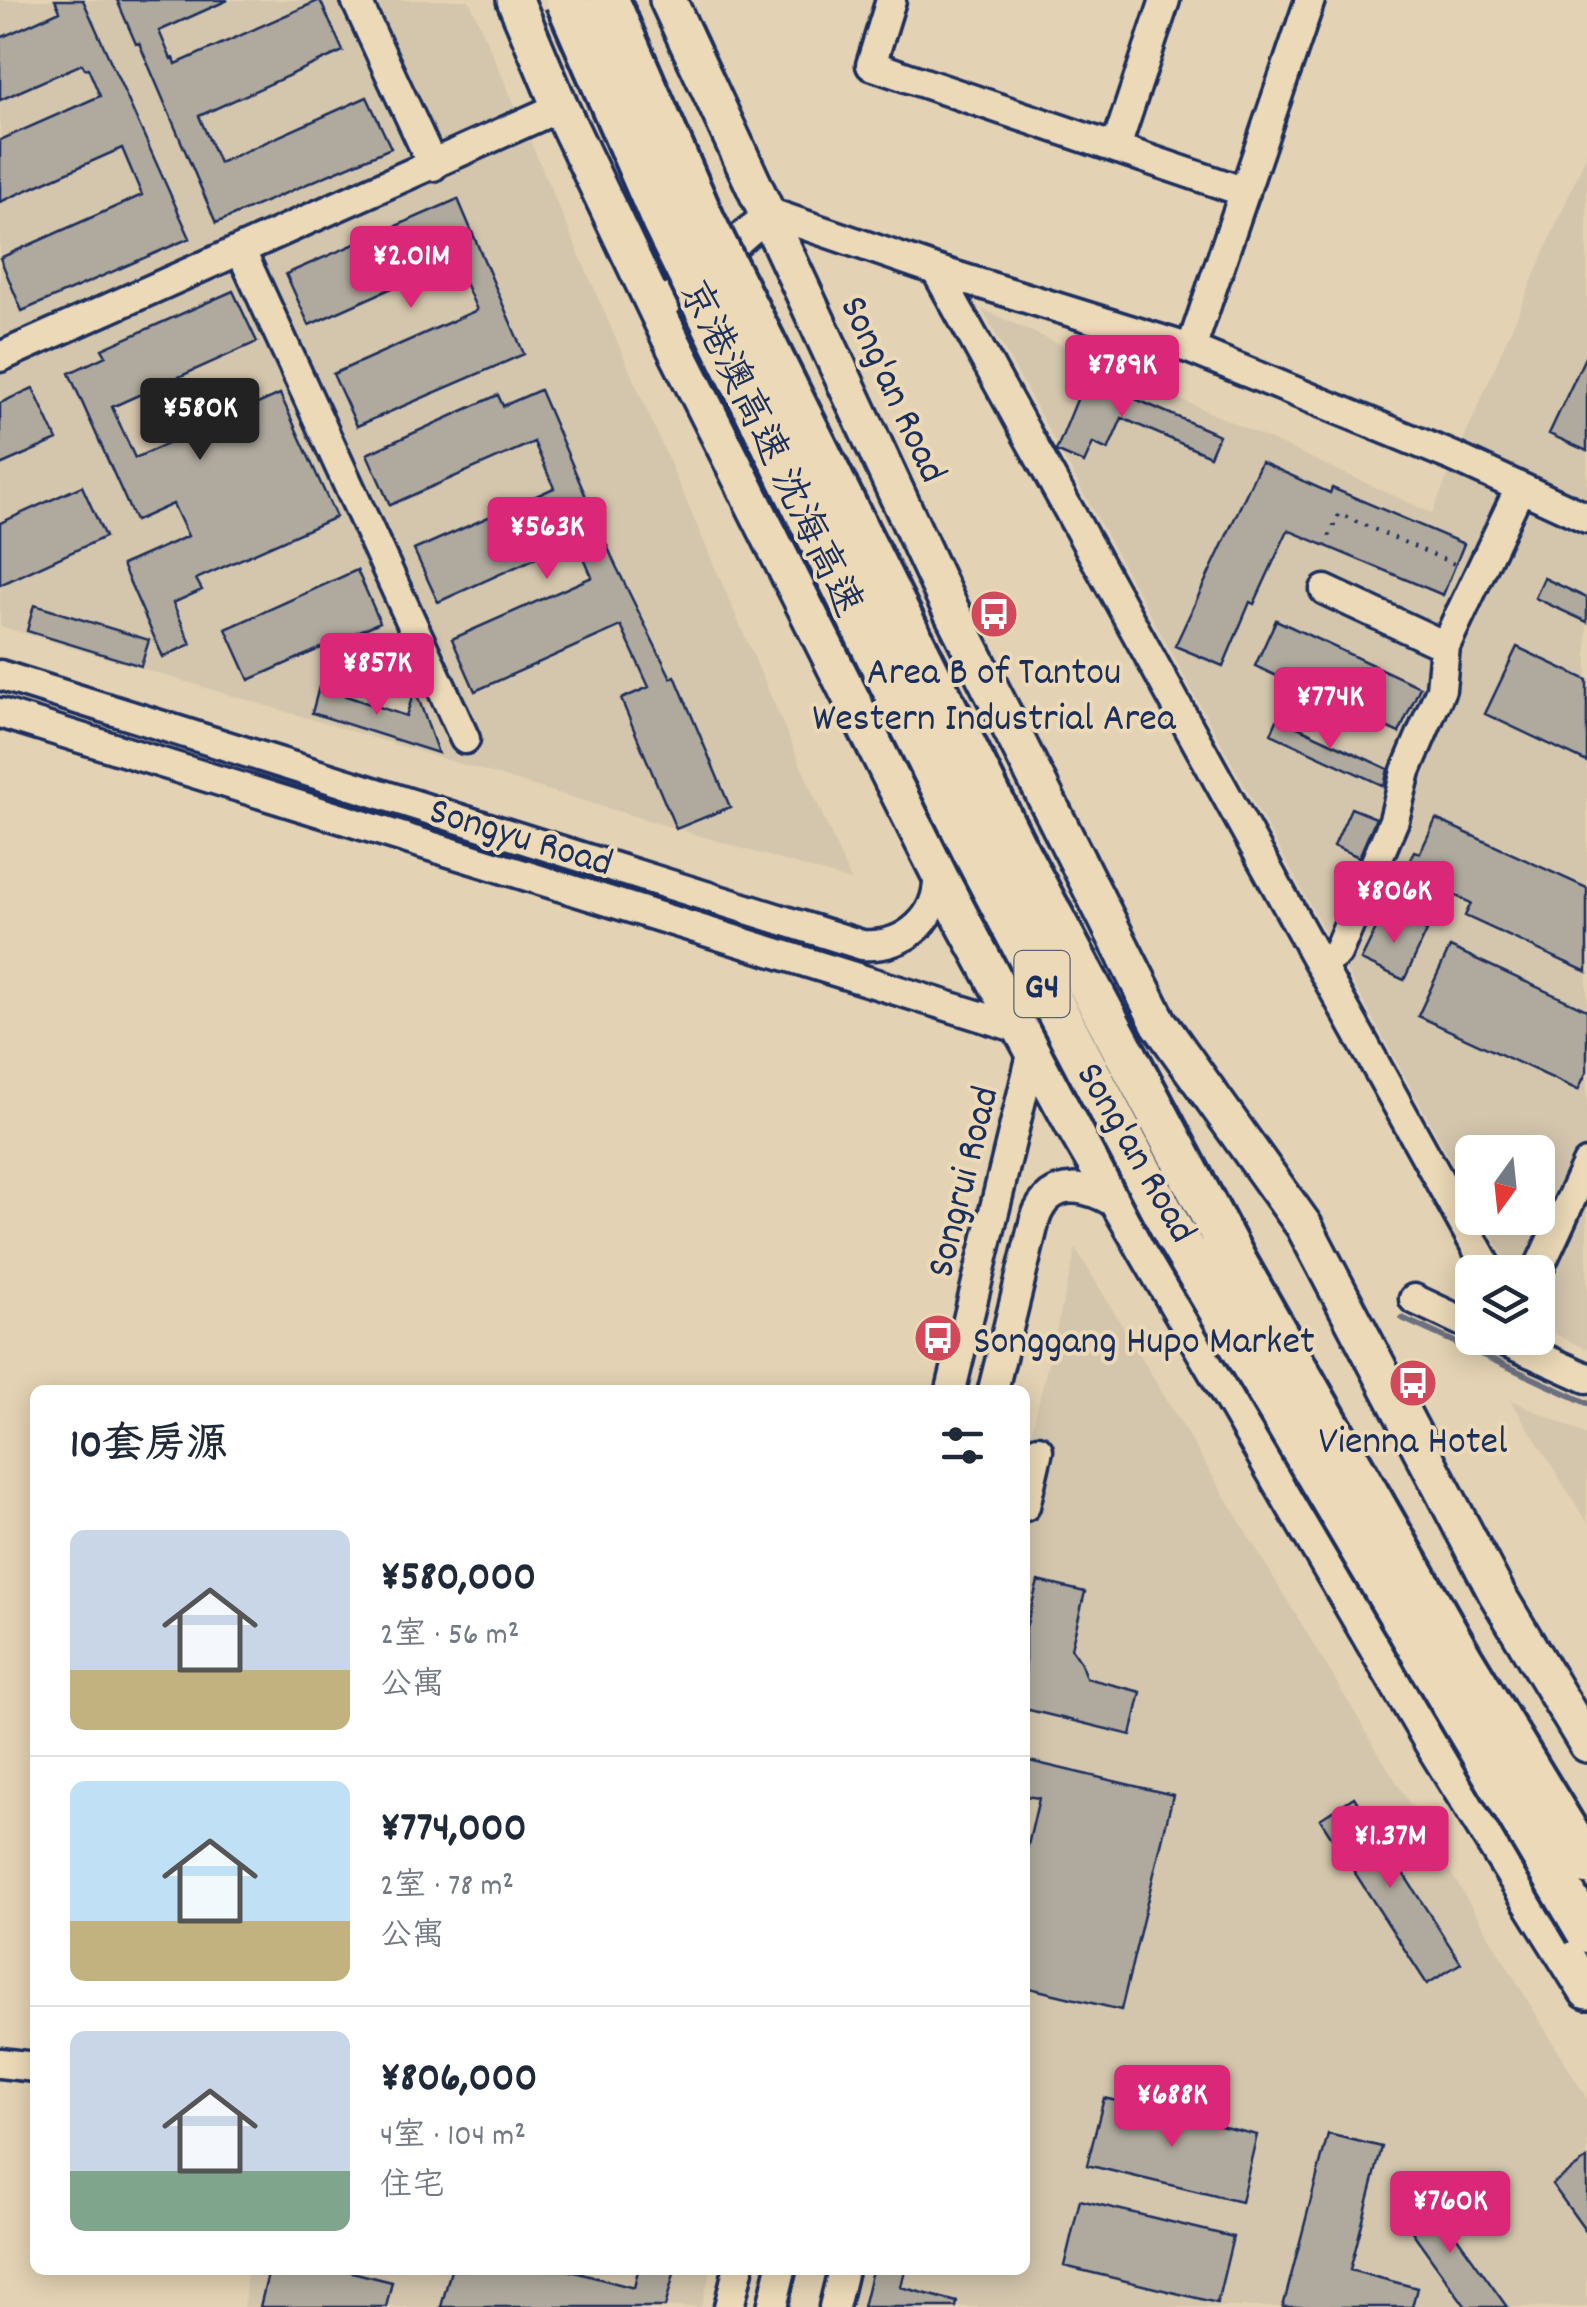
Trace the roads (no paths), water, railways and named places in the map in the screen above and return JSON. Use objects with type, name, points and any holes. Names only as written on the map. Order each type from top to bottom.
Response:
[{"type":"highway","name":"京港澳高速 沈海高速","points":[[566,0],[662,222],[976,859],[1194,1267],[1587,1932]]},
{"type":"highway","name":"京港澳高速 沈海高速","points":[[608,0],[705,223],[1016,848],[1237,1264],[1462,1659],[1587,1864]]},
{"type":"main road","name":"Song'an Road","points":[[515,0],[560,107],[657,311],[938,872],[1027,1039],[1438,1752],[1587,1991]]},
{"type":"main road","name":"Song'an Road","points":[[668,0],[770,213],[946,600],[1159,1022],[1304,1226],[1497,1594],[1587,1744]]},
{"type":"street","points":[[356,0],[433,166]]},
{"type":"street","points":[[891,0],[871,65],[1245,192]]},
{"type":"street","points":[[1116,148],[1165,0]]},
{"type":"street","points":[[1191,349],[1310,0]]},
{"type":"street","points":[[1,353],[241,251],[560,107]]},
{"type":"street","points":[[657,311],[770,213],[936,270],[1191,349],[1454,456],[1587,518]]},
{"type":"street","points":[[241,251],[465,739]]},
{"type":"street","points":[[936,270],[1481,1255]]},
{"type":"street","points":[[1320,965],[1337,954],[1394,820],[1406,771],[1441,689],[1445,646],[1520,488]]},
{"type":"street","points":[[1325,590],[1445,646]]},
{"type":"street","name":"Songyu Road","points":[[0,675],[862,945],[890,944],[912,934],[935,899],[938,872]]},
{"type":"street","name":"Songyu Road","points":[[0,713],[1027,1039]]},
{"type":"street","name":"Songrui Road","points":[[952,1385],[1027,1039]]},
{"type":"street","points":[[1545,1255],[1587,1164]]},
{"type":"street","name":"Songrui Road","points":[[995,1385],[1035,1219],[1044,1200],[1059,1190],[1081,1190],[1104,1196],[1121,1207]]},
{"type":"street","points":[[1414,1299],[1455,1318]]},
{"type":"street","points":[[1546,1355],[1587,1378]]},
{"type":"street","points":[[1030,1484],[1038,1450]]},
{"type":"street","points":[[0,2063],[30,2066]]},
{"type":"street","points":[[729,2307],[737,2275]]},
{"type":"street","points":[[772,2307],[780,2275]]},
{"type":"street","points":[[834,2307],[842,2275]]},
{"type":"waterway","points":[[1402,1318],[1587,1403]]},
{"type":"place","name":"Area B of Tantou Western Industrial Area","points":[[994,614]]},
{"type":"place","name":"Songgang Hupo Market","points":[[938,1338]]},
{"type":"place","name":"Vienna Hotel","points":[[1413,1383]]}]
